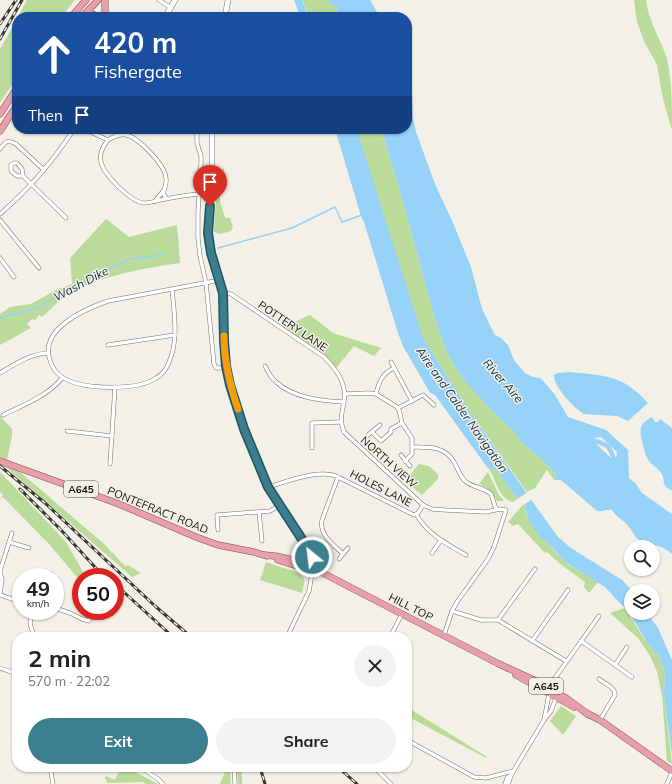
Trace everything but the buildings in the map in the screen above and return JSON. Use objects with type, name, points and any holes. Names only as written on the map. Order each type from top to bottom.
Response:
[{"type":"main road","points":[[75,12],[86,0]]},
{"type":"main road","points":[[88,12],[98,0]]},
{"type":"main road","points":[[105,0],[105,12]]},
{"type":"main road","points":[[168,12],[175,0]]},
{"type":"main road","points":[[226,12],[228,0]]},
{"type":"main road","points":[[0,114],[12,96]]},
{"type":"main road","points":[[0,131],[12,113]]},
{"type":"main road","points":[[212,134],[213,152],[208,233],[211,253],[223,293],[224,341],[226,366],[230,385],[244,429],[268,487],[309,550],[313,568]]},
{"type":"main road","name":"PONTEFRACT ROAD","points":[[1,461],[119,504],[218,545],[265,555],[298,566],[313,568]]},
{"type":"main road","name":"HILL TOP","points":[[313,568],[500,664],[533,679],[551,691],[566,698],[589,715]]},
{"type":"main road","name":"HILL TOP","points":[[551,691],[556,698],[600,720],[672,771]]},
{"type":"street","points":[[159,0],[171,8]]},
{"type":"street","points":[[0,214],[44,170],[59,152],[71,134]]},
{"type":"street","points":[[95,134],[108,140]]},
{"type":"street","points":[[197,134],[197,143],[201,156],[198,238],[200,256],[206,283],[214,364],[216,368],[226,366]]},
{"type":"street","points":[[166,198],[163,193],[166,178],[161,165],[135,139],[126,135],[115,136],[108,140],[101,152],[100,162],[105,172],[130,198],[138,202],[145,203],[166,198],[211,193]]},
{"type":"street","points":[[0,149],[7,142],[11,141],[44,170]]},
{"type":"street","points":[[23,176],[66,218]]},
{"type":"street","points":[[154,201],[164,189]]},
{"type":"street","points":[[0,220],[38,268]]},
{"type":"street","points":[[0,258],[14,277]]},
{"type":"street","points":[[172,289],[175,335],[173,353],[169,363],[157,378],[147,383],[133,386],[91,387],[76,384],[62,378],[53,367],[48,353],[53,336],[67,321],[92,306],[108,301],[172,289],[206,283],[220,280]]},
{"type":"street","name":"POTTERY LANE","points":[[223,293],[231,294],[324,357],[336,368],[345,394],[340,422]]},
{"type":"street","points":[[108,345],[175,335]]},
{"type":"street","points":[[0,373],[18,362],[42,353],[48,353]]},
{"type":"street","points":[[391,362],[412,401]]},
{"type":"street","points":[[265,366],[276,382],[295,393],[314,399],[344,402]]},
{"type":"street","points":[[376,394],[382,377],[394,368]]},
{"type":"street","points":[[3,415],[31,402],[51,389],[62,378]]},
{"type":"street","points":[[110,464],[115,387]]},
{"type":"street","points":[[345,394],[376,394],[398,408],[402,423],[412,438],[412,454],[405,460]]},
{"type":"street","points":[[398,408],[423,396],[434,405]]},
{"type":"street","points":[[312,448],[312,423],[340,422]]},
{"type":"street","name":"NORTH VIEW","points":[[340,422],[344,432],[423,505]]},
{"type":"street","points":[[372,432],[381,442],[395,426],[402,423]]},
{"type":"street","points":[[368,435],[380,425]]},
{"type":"street","points":[[67,431],[112,436]]},
{"type":"street","points":[[413,447],[436,448],[444,451],[454,461],[465,481],[491,494],[496,509]]},
{"type":"street","points":[[401,455],[410,466]]},
{"type":"street","name":"HOLES LANE","points":[[268,487],[311,476],[330,474],[414,515],[418,513],[423,505],[432,509],[445,510],[486,512],[496,509],[506,510],[494,547],[488,559],[452,611]]},
{"type":"street","points":[[338,477],[321,526],[323,533],[328,540],[343,554]]},
{"type":"street","points":[[218,530],[217,515],[270,511],[279,506]]},
{"type":"street","points":[[259,512],[262,541]]},
{"type":"street","points":[[416,514],[427,528],[441,540],[466,555]]},
{"type":"street","points":[[12,533],[0,571],[2,580],[0,594],[12,599]]},
{"type":"street","points":[[432,553],[441,540]]},
{"type":"street","points":[[9,542],[29,548]]},
{"type":"street","points":[[338,559],[348,548]]},
{"type":"street","points":[[289,632],[309,591],[313,568]]},
{"type":"street","points":[[498,620],[535,569]]},
{"type":"street","points":[[532,641],[568,590]]},
{"type":"street","points":[[444,635],[452,611],[481,620],[498,620],[566,662]]},
{"type":"street","points":[[393,632],[402,614]]},
{"type":"street","points":[[544,720],[555,678],[599,616]]},
{"type":"street","points":[[30,620],[29,626],[32,632]]},
{"type":"street","points":[[582,641],[632,677]]},
{"type":"street","points":[[615,665],[627,647]]},
{"type":"street","points":[[0,668],[12,672]]},
{"type":"street","points":[[599,680],[616,692],[600,720]]},
{"type":"street","points":[[508,784],[512,773],[544,720],[551,712],[556,698]]},
{"type":"street","points":[[412,743],[474,777],[486,778],[512,773]]},
{"type":"street","points":[[667,784],[672,771]]},
{"type":"street","points":[[51,772],[53,784]]},
{"type":"street","points":[[148,772],[158,779],[162,784]]},
{"type":"street","points":[[234,772],[235,784]]},
{"type":"street","points":[[379,772],[391,784]]},
{"type":"street","points":[[505,784],[507,778],[512,773]]},
{"type":"green space","points":[[27,0],[75,0],[65,12],[21,12]]},
{"type":"green space","points":[[302,0],[327,0],[337,7],[336,12],[307,12]]},
{"type":"green space","points":[[634,0],[646,0],[649,15],[667,59],[671,85],[672,130],[663,99],[657,65],[644,41],[637,22]]},
{"type":"green space","points":[[12,28],[12,85],[0,103],[0,49]]},
{"type":"green space","points":[[358,134],[383,134],[400,191],[436,323],[446,350],[455,367],[492,411],[514,432],[520,441],[556,474],[556,480],[554,480],[547,470],[535,488],[527,492],[465,405],[424,340],[419,329]]},
{"type":"green space","points":[[224,168],[224,188],[220,190],[220,201],[225,218],[230,218],[233,227],[231,231],[220,234],[214,232],[214,230],[218,172]]},
{"type":"green space","points":[[106,219],[129,237],[177,225],[180,263],[119,274],[89,284],[63,298],[42,317],[39,315],[35,320],[32,319],[27,324],[31,328],[0,345],[0,314],[10,307],[31,304],[56,290],[72,284],[70,258]]},
{"type":"green space","points":[[310,315],[333,333],[381,348],[374,356],[354,346],[336,368],[324,357],[280,328]]},
{"type":"green space","points":[[0,416],[12,429],[7,460],[0,457]]},
{"type":"green space","points":[[419,464],[429,466],[438,474],[438,479],[422,495],[405,481]]},
{"type":"green space","points":[[487,467],[497,471],[514,495],[519,498],[513,502],[508,500],[500,492]]},
{"type":"green space","points":[[9,468],[20,472],[103,543],[126,567],[128,565],[141,573],[132,577],[124,570],[124,568],[122,568],[8,469]]},
{"type":"green space","points":[[0,472],[66,542],[81,568],[72,568],[72,571],[50,545],[3,497],[1,499],[3,494],[0,492]]},
{"type":"green space","points":[[488,472],[499,495],[504,501],[497,501],[490,491],[479,484]]},
{"type":"green space","points":[[524,504],[527,510],[526,513],[528,520],[556,553],[569,565],[598,582],[589,593],[584,587],[585,582],[547,552],[545,553],[518,524],[513,526],[508,522]]},
{"type":"green space","points":[[266,562],[302,575],[304,582],[302,593],[260,580]]},
{"type":"green space","points":[[624,608],[624,620],[632,620],[645,640],[658,654],[665,671],[664,694],[672,764],[667,761],[662,695],[657,672],[650,656],[638,638],[610,613]]},
{"type":"green space","points":[[561,706],[576,716],[563,735],[550,721]]},
{"type":"green space","points":[[412,710],[487,757],[486,758],[412,719]]},
{"type":"green space","points":[[119,772],[137,772],[158,784],[146,784],[143,782],[107,783],[105,777],[106,776],[115,780]]},
{"type":"green space","points":[[225,772],[230,772],[231,784],[220,784]]},
{"type":"green space","points":[[237,772],[242,772],[242,784],[238,784]]},
{"type":"water","points":[[294,0],[302,0],[306,12],[298,12]]},
{"type":"water","points":[[327,0],[370,0],[377,12],[336,12],[337,7]]},
{"type":"water","name":"River Aire","points":[[412,92],[413,117],[416,132],[435,184],[471,267],[482,309],[495,335],[501,338],[508,345],[514,360],[525,373],[533,377],[540,378],[544,382],[555,395],[568,417],[606,430],[628,450],[629,478],[636,484],[642,493],[672,514],[672,554],[660,547],[660,540],[639,540],[635,537],[631,529],[612,510],[597,511],[561,480],[556,480],[556,474],[520,441],[514,432],[468,385],[455,367],[446,350],[436,323],[400,191],[383,134],[412,134]],"holes":[[[601,437],[617,452],[616,459],[612,459],[592,440],[594,438]]]},
{"type":"water","name":"Aire and Calder Navigation","points":[[336,134],[358,134],[424,340],[465,405],[558,537],[571,548],[626,584],[624,584],[624,607],[605,587],[565,562],[546,541],[541,538],[528,520],[525,505],[514,495],[497,471],[487,467],[435,395],[430,393],[403,346]]},
{"type":"water","points":[[570,372],[612,378],[630,386],[648,403],[628,421],[617,416],[584,414],[560,391],[555,380],[554,375],[558,373]]},
{"type":"water","points":[[652,417],[655,422],[658,422],[660,419],[672,428],[672,491],[665,485],[661,472],[649,461],[643,444],[641,435],[642,426],[645,421]]},
{"type":"water","points":[[634,620],[652,620],[658,628],[672,660],[672,756],[664,694],[665,671],[658,654],[648,644]]},
{"type":"pier","points":[[528,492],[533,499],[523,505],[517,499]]},
{"type":"waterway","name":"Wash Dike","points":[[218,248],[292,228],[335,207],[342,222],[362,215]]},
{"type":"waterway","name":"Wash Dike","points":[[0,318],[38,307],[91,277],[130,259],[164,255]]},
{"type":"waterway","points":[[592,440],[607,446],[611,450],[614,459]]},
{"type":"railway","points":[[0,24],[16,0]]},
{"type":"railway","points":[[15,12],[22,0]]},
{"type":"railway","points":[[0,39],[12,18]]},
{"type":"railway","points":[[0,466],[45,503],[155,606],[185,632]]},
{"type":"railway","points":[[20,489],[62,531],[96,568]]},
{"type":"railway","points":[[124,592],[168,632]]},
{"type":"railway","points":[[261,772],[265,784]]},
{"type":"railway","points":[[344,772],[357,784]]},
{"type":"slow traffic","points":[[224,336],[226,366],[230,385],[238,409]]},
{"type":"route","points":[[210,206],[208,233],[211,253],[223,293],[224,341],[226,366],[230,385],[244,429],[268,487],[276,502],[309,550],[312,557]]}]
